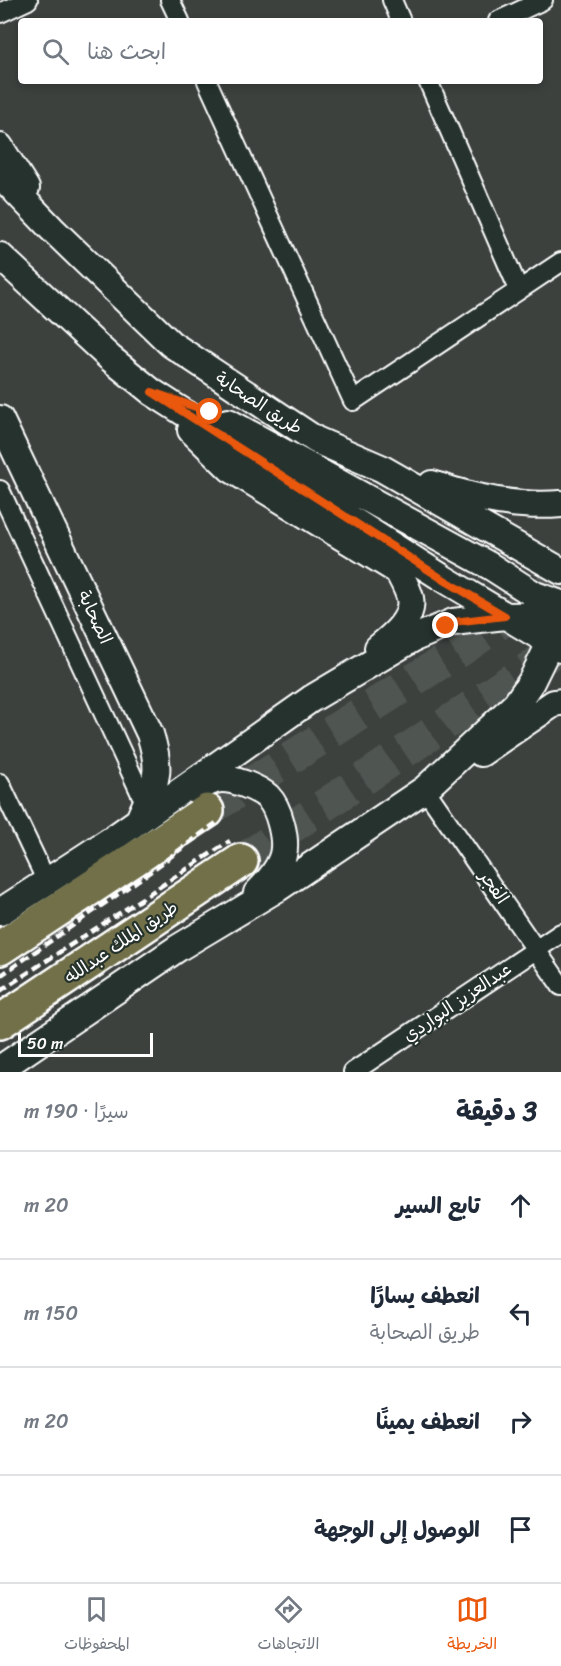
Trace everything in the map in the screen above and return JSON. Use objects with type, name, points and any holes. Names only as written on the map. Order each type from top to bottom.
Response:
[{"type":"highway","points":[[0,948],[207,811]]},
{"type":"highway","name":"طريق الملك عبدالله","points":[[0,1022],[241,861]]},
{"type":"street","points":[[0,13],[28,0]]},
{"type":"street","points":[[170,0],[179,18]]},
{"type":"street","points":[[392,0],[400,18]]},
{"type":"street","points":[[504,18],[543,0]]},
{"type":"street","points":[[208,84],[353,401],[561,262]]},
{"type":"street","points":[[429,84],[519,290]]},
{"type":"street","points":[[0,147],[52,229]]},
{"type":"street","name":"طريق الصحابة","points":[[0,175],[171,345],[316,440],[381,468],[561,571]]},
{"type":"street","points":[[0,256],[110,358],[152,392],[231,469],[398,571],[410,598],[408,618],[387,641],[311,699],[114,838],[0,912]]},
{"type":"street","points":[[152,392],[441,578],[505,616]]},
{"type":"street","points":[[152,392],[210,412],[490,566],[535,595],[559,620]]},
{"type":"street","name":"الصحابة","points":[[0,418],[150,734],[157,755],[158,770],[139,820]]},
{"type":"street","points":[[381,468],[475,498],[519,504],[561,504]]},
{"type":"street","points":[[0,490],[141,794]]},
{"type":"street","points":[[425,789],[516,704],[531,682],[559,620],[553,584],[501,536]]},
{"type":"street","points":[[311,699],[412,639],[453,622],[505,616],[559,620]]},
{"type":"street","points":[[178,948],[278,888],[551,705],[561,702]]},
{"type":"street","points":[[0,1069],[259,892],[277,870],[284,852],[282,822],[268,797],[240,781],[221,779],[207,783],[114,838]]},
{"type":"street","points":[[0,783],[47,882]]},
{"type":"street","name":"الفجر","points":[[425,789],[561,986]]},
{"type":"street","name":"عبدالعزيز البواردي","points":[[353,1072],[561,933]]},
{"type":"tunnel","points":[[207,811],[467,646],[561,580]]},
{"type":"tunnel","points":[[241,861],[559,648]]},
{"type":"railway","points":[[0,976],[216,823]]},
{"type":"railway","points":[[0,991],[230,841]]},
{"type":"route","points":[[210,412],[152,392],[441,578],[505,616],[453,622],[446,626]]}]
